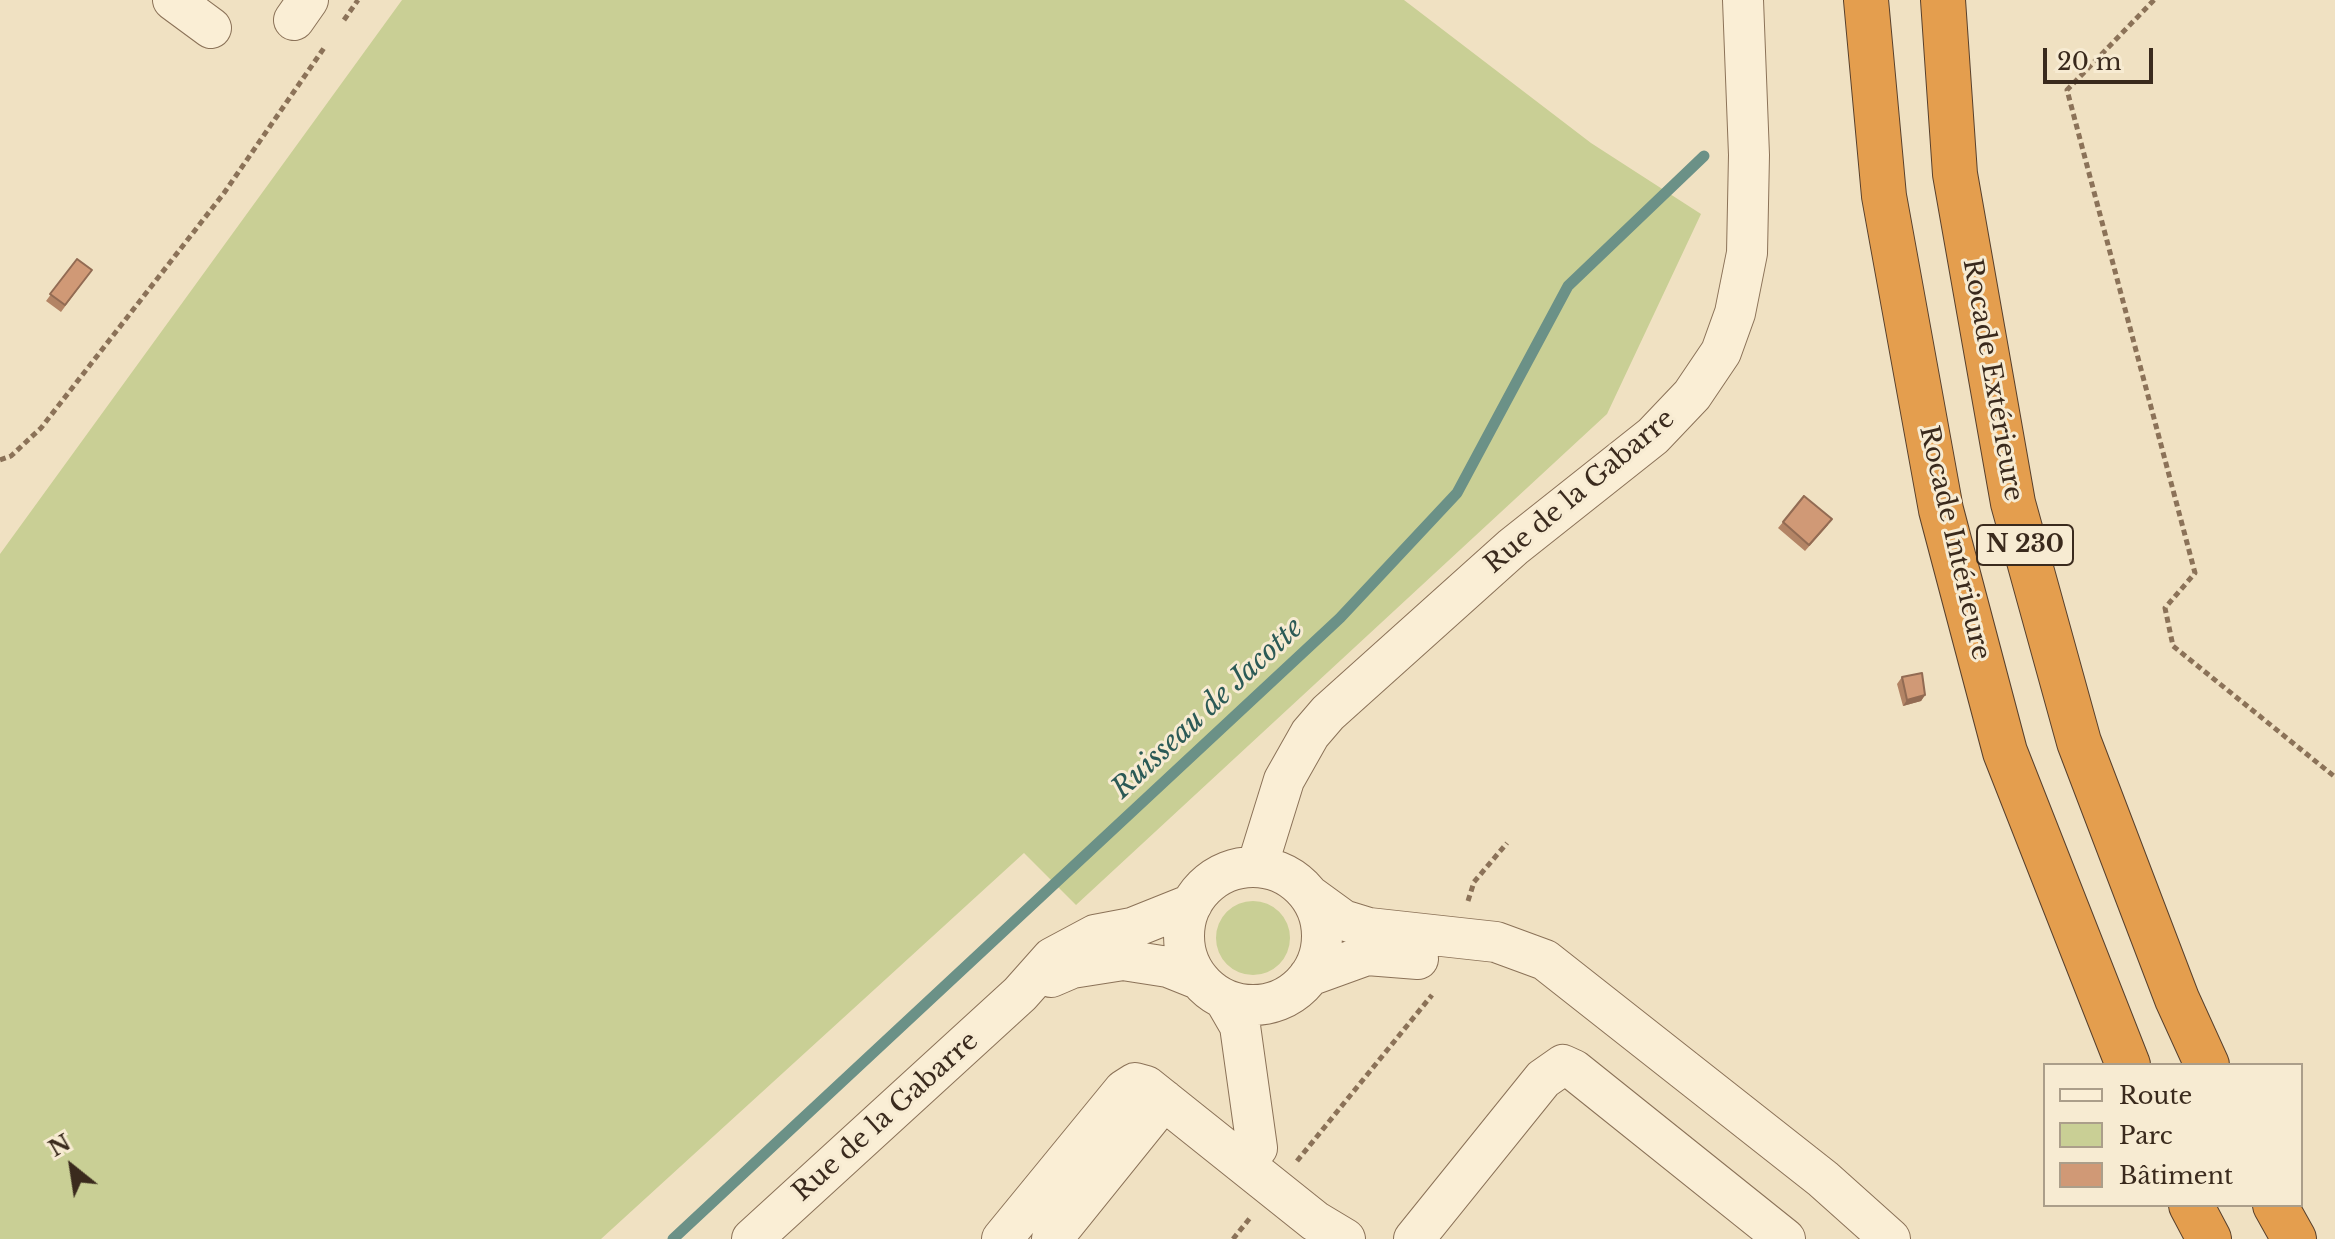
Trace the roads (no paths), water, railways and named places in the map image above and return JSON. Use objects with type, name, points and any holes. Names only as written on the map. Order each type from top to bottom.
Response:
[{"type":"highway","points":[[1846,0],[1884,196]]},
{"type":"highway","name":"Rocade Intérieure","points":[[1866,0],[1884,196],[1941,510],[2005,752],[2127,1063]]},
{"type":"highway","name":"Rocade Extérieure","points":[[1943,0],[1955,174],[2013,503],[2079,742],[2177,999],[2206,1063]]},
{"type":"highway","points":[[2192,1207],[2209,1239]]},
{"type":"highway","points":[[2276,1207],[2294,1239]]},
{"type":"street","points":[[175,0],[211,28]]},
{"type":"street","name":"Rue de la Gabarre","points":[[1257,867],[1284,780],[1310,734],[1328,713],[1513,547],[1653,436],[1692,395],[1721,352],[1735,313],[1747,253],[1749,155],[1743,0]]},
{"type":"street","points":[[1259,1176],[1240,1026],[1188,962],[1184,943],[1185,923],[1192,904],[1203,888],[1219,876],[1257,867],[1287,875],[1343,920],[1454,948],[1528,982],[1858,1239]]},
{"type":"street","points":[[1212,990],[1248,1005],[1272,1003],[1293,993],[1309,976],[1319,957],[1322,936],[1319,915],[1310,896]]},
{"type":"street","name":"Rue de la Gabarre","points":[[752,1239],[1020,994],[1052,958],[1073,945],[1162,918],[1192,904]]},
{"type":"street","points":[[1309,976],[1367,955],[1496,942],[1545,960],[1823,1179],[1890,1239]]},
{"type":"street","name":"Rue de la Gabarre","points":[[1020,994],[1072,968],[1112,961],[1146,962],[1212,990]]},
{"type":"street","points":[[1414,1239],[1543,1079],[1563,1065],[1574,1070],[1785,1239]]},
{"type":"street","points":[[1002,1239],[1124,1090],[1135,1083],[1146,1086],[1315,1221],[1345,1239]]},
{"type":"street","points":[[1052,1239],[1164,1100]]},
{"type":"waterway","name":"Ruisseau de Jacotte","points":[[673,1239],[1340,618],[1457,493],[1568,286],[1704,156]]}]
